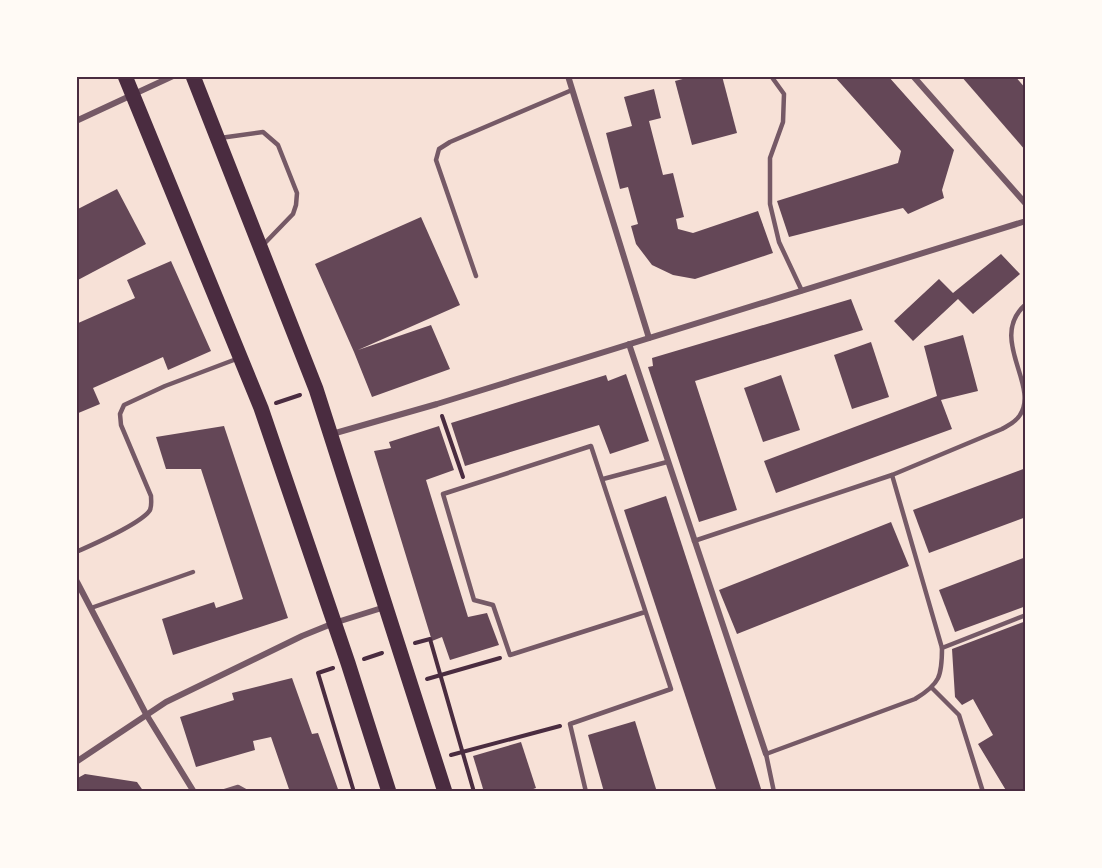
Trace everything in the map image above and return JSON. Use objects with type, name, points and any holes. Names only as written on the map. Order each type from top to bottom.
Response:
[{"type":"main road","points":[[125,76],[261,408],[348,663],[389,792]]},
{"type":"main road","points":[[193,76],[332,434],[445,792]]},
{"type":"street","points":[[76,121],[173,76]]},
{"type":"street","points":[[568,76],[649,338]]},
{"type":"street","points":[[913,76],[1026,204]]},
{"type":"street","points":[[332,434],[437,404],[1026,221]]},
{"type":"street","points":[[629,344],[766,754]]},
{"type":"street","points":[[76,580],[146,714],[194,792]]},
{"type":"street","points":[[76,762],[166,702],[334,623],[387,607]]},
{"type":"lane","points":[[771,76],[784,94],[783,122],[771,158],[771,204],[779,242],[802,291]]},
{"type":"lane","points":[[476,276],[436,160],[439,148],[572,90]]},
{"type":"lane","points":[[218,139],[263,132],[278,145],[297,194],[296,206],[293,214],[261,248]]},
{"type":"lane","points":[[694,542],[892,475],[1013,423],[1022,414],[1024,393],[1011,340],[1011,327],[1016,315],[1026,304]]},
{"type":"lane","points":[[76,552],[134,524],[146,515],[151,507],[149,489],[121,426],[120,414],[124,405],[165,386],[240,358]]},
{"type":"lane","points":[[586,792],[570,724],[671,689],[591,446],[443,494],[474,600],[494,605],[510,655],[645,612]]},
{"type":"lane","points":[[603,479],[667,462]]},
{"type":"lane","points":[[774,792],[766,754],[915,699],[932,688],[942,672],[942,648],[892,475]]},
{"type":"lane","points":[[91,608],[193,572]]},
{"type":"lane","points":[[942,648],[1026,615]]},
{"type":"lane","points":[[932,688],[959,715],[983,792]]},
{"type":"lane","points":[[222,792],[238,787],[246,792]]},
{"type":"path","points":[[261,408],[316,389]]},
{"type":"path","points":[[437,404],[466,487]]},
{"type":"path","points":[[354,792],[318,673],[430,639],[474,792]]},
{"type":"path","points":[[411,684],[510,655]]},
{"type":"path","points":[[435,759],[570,724]]},
{"type":"building","points":[[694,76],[722,76],[737,133],[692,145],[675,81]]},
{"type":"building","points":[[834,76],[888,76],[954,150],[942,190],[944,198],[908,214],[903,208],[789,237],[777,201],[898,163],[901,151]]},
{"type":"building","points":[[961,76],[1015,76],[1026,89],[1026,151]]},
{"type":"building","points":[[654,89],[661,118],[649,121],[663,175],[673,173],[684,217],[676,219],[678,229],[693,233],[758,211],[773,253],[695,279],[673,275],[652,265],[636,244],[631,226],[638,224],[628,187],[620,189],[606,133],[632,126],[624,97]]},
{"type":"building","points":[[117,189],[146,244],[76,281],[76,210]]},
{"type":"building","points":[[421,217],[460,305],[358,350],[431,325],[450,369],[372,397],[315,264]]},
{"type":"building","points":[[1001,254],[1020,274],[973,314],[958,299],[913,341],[894,321],[939,279],[953,293]]},
{"type":"building","points":[[171,261],[211,351],[168,370],[163,357],[93,388],[100,404],[76,414],[76,324],[135,298],[127,280]]},
{"type":"building","points":[[851,299],[863,330],[695,381],[737,510],[699,522],[648,367],[653,366],[652,358]]},
{"type":"building","points":[[963,335],[978,391],[941,400],[952,429],[776,493],[764,461],[937,396],[924,346]]},
{"type":"building","points":[[871,342],[889,397],[852,409],[834,355]]},
{"type":"building","points":[[626,374],[649,441],[610,454],[599,425],[465,466],[451,423],[606,375],[608,381]]},
{"type":"building","points":[[781,375],[800,430],[763,442],[744,388]]},
{"type":"building","points":[[224,426],[288,618],[173,655],[162,619],[214,602],[216,608],[243,599],[201,469],[166,469],[156,437]]},
{"type":"building","points":[[439,426],[454,470],[426,480],[468,617],[487,613],[499,645],[450,660],[442,637],[432,641],[374,451],[391,448],[389,442]]},
{"type":"building","points":[[1026,468],[1026,517],[929,553],[913,510]]},
{"type":"building","points":[[666,496],[762,792],[717,792],[624,510]]},
{"type":"building","points":[[891,522],[909,566],[737,634],[719,590]]},
{"type":"building","points":[[1026,557],[1026,606],[955,632],[939,590]]},
{"type":"building","points":[[1026,621],[1026,792],[1007,792],[978,744],[993,735],[973,699],[962,705],[955,697],[952,649]]},
{"type":"building","points":[[292,678],[312,734],[318,733],[339,792],[290,792],[271,737],[253,741],[255,750],[196,767],[180,717],[234,700],[232,693]]},
{"type":"building","points":[[635,721],[657,792],[604,792],[588,735]]},
{"type":"building","points":[[521,742],[536,788],[525,792],[484,792],[473,756]]},
{"type":"building","points":[[85,774],[137,782],[144,792],[76,792],[76,779]]}]
